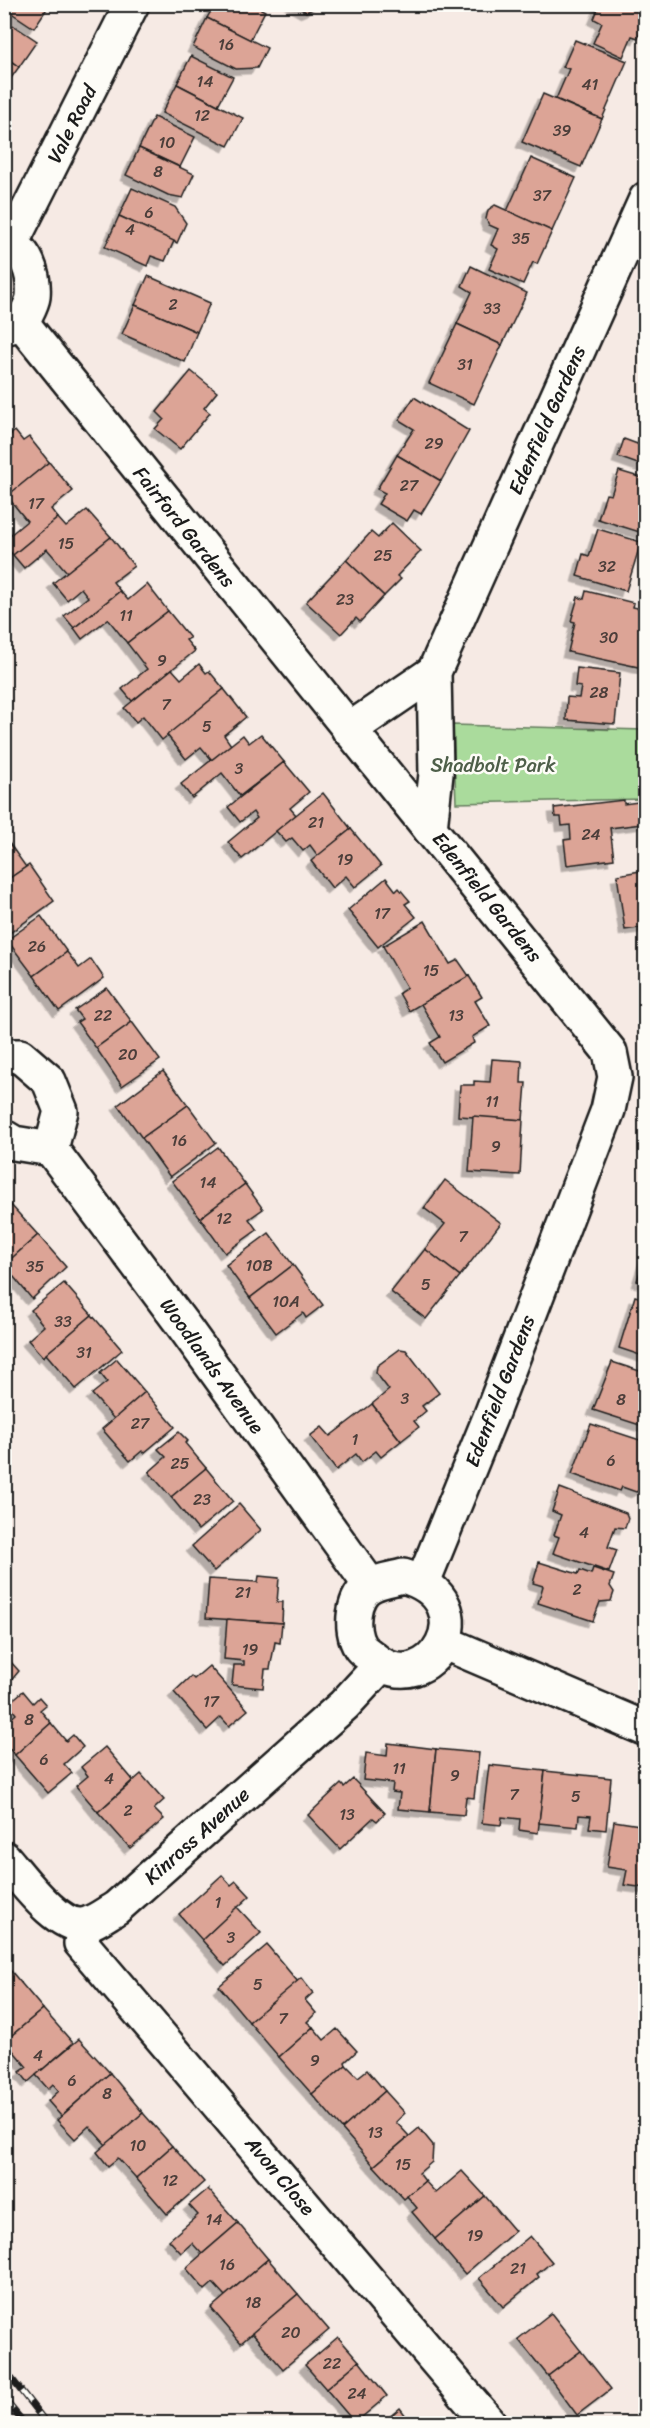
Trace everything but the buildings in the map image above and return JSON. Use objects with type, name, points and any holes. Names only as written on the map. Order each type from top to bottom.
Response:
[{"type":"street","name":"Vale Road","points":[[8,244],[132,4]]},
{"type":"street","name":"Edenfield Gardens","points":[[423,1582],[491,1415],[608,1110],[615,1077],[610,1052],[430,829],[436,774],[434,672],[645,199]]},
{"type":"street","points":[[8,244],[26,258],[33,274],[33,299],[13,325]]},
{"type":"street","name":"Fairford Gardens","points":[[13,325],[430,829]]},
{"type":"street","points":[[349,730],[434,672]]},
{"type":"street","points":[[4,1056],[20,1056],[50,1081],[60,1111],[51,1149],[14,1143],[4,1137]]},
{"type":"street","name":"Woodlands Avenue","points":[[51,1149],[182,1324],[370,1585]]},
{"type":"street","points":[[403,1576],[423,1582],[441,1598],[447,1617],[445,1643],[429,1661],[407,1671],[381,1665],[359,1646],[353,1619],[357,1600],[370,1585],[403,1576]]},
{"type":"street","points":[[445,1643],[645,1729]]},
{"type":"street","name":"Kinross Avenue","points":[[85,1925],[116,1908],[344,1705],[381,1665]]},
{"type":"street","points":[[4,1858],[48,1909],[72,1924],[85,1925]]},
{"type":"street","name":"Avon Close","points":[[85,1925],[81,1943],[490,2424]]},
{"type":"green space","name":"Shadbolt Park","points":[[453,725],[645,730],[645,799],[456,803]]},
{"type":"railway","points":[[4,2369],[47,2424]]},
{"type":"railway","points":[[4,2399],[25,2424]]}]
